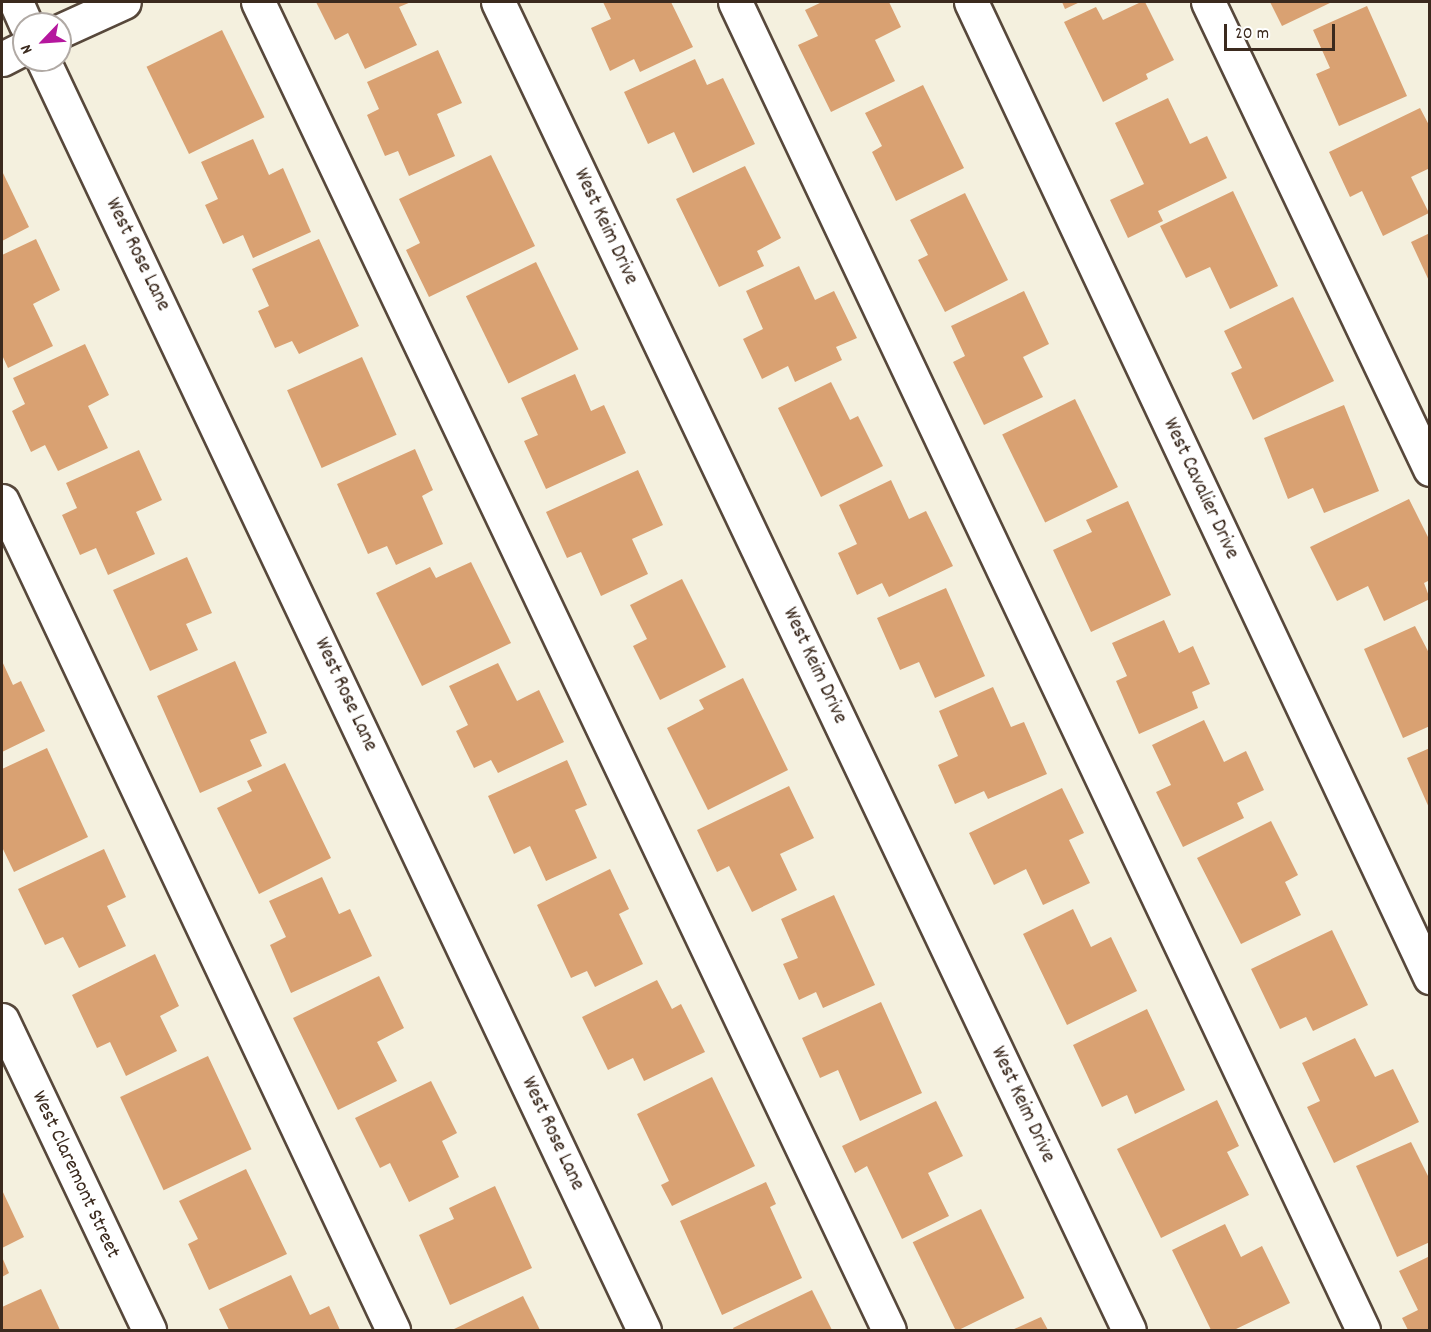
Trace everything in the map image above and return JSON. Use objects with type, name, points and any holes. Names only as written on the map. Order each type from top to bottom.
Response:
[{"type":"street","points":[[72,26],[124,2]]},
{"type":"street","points":[[258,2],[889,1330]]},
{"type":"street","name":"West Keim Drive","points":[[498,2],[1129,1330]]},
{"type":"street","points":[[735,2],[1363,1330]]},
{"type":"street","name":"West Cavalier Drive","points":[[972,2],[1430,976]]},
{"type":"street","points":[[1208,2],[1430,469]]},
{"type":"street","name":"West Rose Lane","points":[[49,72],[644,1330]]},
{"type":"street","points":[[2,501],[393,1330]]},
{"type":"street","name":"West Claremont Street","points":[[2,1020],[149,1330]]},
{"type":"building","points":[[316,2],[411,2],[399,7],[417,45],[365,69],[348,33],[335,40]]},
{"type":"building","points":[[603,2],[671,2],[693,47],[640,72],[634,59],[610,71],[591,28],[611,19]]},
{"type":"building","points":[[822,2],[889,2],[901,27],[875,40],[895,81],[831,112],[798,45],[818,36],[805,10]]},
{"type":"building","points":[[1062,2],[1080,2],[1065,9]]},
{"type":"building","points":[[1145,2],[1174,60],[1146,74],[1148,79],[1103,102],[1064,22],[1096,7],[1103,20]]},
{"type":"building","points":[[1270,2],[1332,2],[1282,26]]},
{"type":"building","points":[[1367,6],[1407,96],[1339,126],[1316,74],[1330,68],[1313,30]]},
{"type":"building","points":[[222,30],[265,117],[189,154],[147,67]]},
{"type":"building","points":[[438,50],[462,103],[437,114],[455,156],[409,176],[398,151],[385,156],[367,115],[379,109],[367,82]]},
{"type":"building","points":[[695,59],[707,85],[723,78],[755,144],[693,173],[674,132],[648,144],[624,92]]},
{"type":"building","points":[[923,85],[964,168],[896,201],[872,152],[882,146],[865,113]]},
{"type":"building","points":[[1168,98],[1190,144],[1207,136],[1227,178],[1158,211],[1163,221],[1128,238],[1110,200],[1144,184],[1115,123]]},
{"type":"building","points":[[1420,108],[1430,127],[1430,168],[1411,177],[1429,213],[1383,236],[1362,191],[1350,197],[1329,152]]},
{"type":"building","points":[[253,139],[269,175],[283,168],[311,232],[253,258],[243,235],[223,244],[205,205],[218,199],[201,162]]},
{"type":"building","points":[[491,155],[535,246],[429,297],[406,250],[420,243],[399,199]]},
{"type":"building","points":[[745,166],[781,238],[757,251],[764,266],[719,287],[676,199]]},
{"type":"building","points":[[2,171],[29,227],[2,241]]},
{"type":"building","points":[[1233,191],[1278,286],[1230,309],[1210,267],[1186,278],[1160,226]]},
{"type":"building","points":[[965,193],[1008,280],[945,312],[918,260],[928,255],[910,220]]},
{"type":"building","points":[[1430,233],[1430,283],[1411,242]]},
{"type":"building","points":[[36,239],[60,290],[33,304],[53,346],[8,368],[2,355],[2,255]]},
{"type":"building","points":[[319,239],[359,326],[299,354],[292,341],[275,348],[258,311],[269,306],[252,269]]},
{"type":"building","points":[[536,262],[579,349],[508,383],[466,296]]},
{"type":"building","points":[[799,266],[815,300],[834,291],[857,338],[836,347],[842,360],[795,382],[788,366],[762,379],[743,339],[763,329],[746,291]]},
{"type":"building","points":[[1024,291],[1049,344],[1023,357],[1043,397],[984,425],[953,362],[965,356],[951,326]]},
{"type":"building","points":[[1293,297],[1334,381],[1253,420],[1231,373],[1242,368],[1224,331]]},
{"type":"building","points":[[85,344],[109,395],[88,406],[108,448],[58,471],[45,445],[31,452],[12,411],[25,404],[13,378]]},
{"type":"building","points":[[362,357],[397,435],[322,468],[287,390]]},
{"type":"building","points":[[575,374],[591,411],[604,405],[626,453],[546,489],[524,441],[538,435],[521,398]]},
{"type":"building","points":[[831,382],[850,420],[858,416],[883,466],[821,497],[778,408]]},
{"type":"building","points":[[1075,399],[1118,487],[1045,523],[1002,435]]},
{"type":"building","points":[[1344,405],[1379,491],[1324,513],[1313,488],[1288,499],[1264,438]]},
{"type":"building","points":[[415,449],[433,490],[422,496],[443,544],[396,565],[387,546],[368,554],[337,484]]},
{"type":"building","points":[[139,450],[162,500],[136,512],[155,554],[108,575],[96,548],[80,555],[62,515],[77,508],[66,483]]},
{"type":"building","points":[[638,470],[663,525],[632,539],[648,574],[601,596],[581,552],[567,558],[546,512]]},
{"type":"building","points":[[891,480],[909,519],[926,511],[953,566],[889,597],[882,583],[857,595],[838,553],[857,544],[839,505]]},
{"type":"building","points":[[1409,499],[1430,541],[1430,580],[1424,583],[1430,599],[1384,621],[1368,586],[1337,601],[1310,547]]},
{"type":"building","points":[[1128,501],[1171,595],[1091,632],[1053,550],[1092,532],[1086,520]]},
{"type":"building","points":[[187,557],[212,613],[186,624],[198,650],[150,671],[113,590]]},
{"type":"building","points":[[471,562],[511,643],[422,686],[376,593],[430,567],[436,578]]},
{"type":"building","points":[[682,579],[726,667],[660,700],[633,646],[647,639],[630,605]]},
{"type":"building","points":[[946,588],[985,676],[935,698],[919,662],[900,670],[877,618]]},
{"type":"building","points":[[1164,620],[1179,653],[1193,646],[1210,684],[1192,692],[1198,708],[1139,734],[1116,681],[1127,676],[1112,643]]},
{"type":"building","points":[[1415,626],[1430,655],[1430,726],[1403,738],[1364,649]]},
{"type":"building","points":[[2,661],[13,685],[21,681],[45,731],[2,752]]},
{"type":"building","points":[[235,661],[267,733],[250,740],[262,766],[200,793],[157,696]]},
{"type":"building","points":[[498,663],[517,701],[539,690],[564,742],[498,773],[491,760],[474,768],[456,731],[468,725],[449,686]]},
{"type":"building","points":[[743,678],[788,770],[708,810],[667,728],[704,709],[699,700]]},
{"type":"building","points":[[993,687],[1011,727],[1024,722],[1047,774],[988,799],[984,791],[955,804],[938,765],[958,756],[939,711]]},
{"type":"building","points":[[1204,720],[1224,762],[1246,751],[1264,790],[1237,803],[1244,818],[1183,847],[1156,792],[1171,785],[1152,745]]},
{"type":"building","points":[[47,748],[88,837],[14,872],[2,847],[2,769]]},
{"type":"building","points":[[1430,748],[1430,810],[1407,758]]},
{"type":"building","points":[[567,760],[587,805],[575,810],[597,858],[546,881],[530,846],[514,854],[488,796]]},
{"type":"building","points":[[285,763],[331,858],[259,894],[217,808],[252,791],[247,781]]},
{"type":"building","points":[[789,786],[814,838],[780,854],[797,890],[752,912],[729,866],[717,872],[697,830]]},
{"type":"building","points":[[1062,788],[1084,833],[1069,840],[1090,883],[1043,905],[1026,869],[994,885],[969,833]]},
{"type":"building","points":[[1271,821],[1298,875],[1285,882],[1301,915],[1241,944],[1197,858]]},
{"type":"building","points":[[104,849],[126,897],[107,906],[126,946],[79,968],[63,937],[45,945],[18,889]]},
{"type":"building","points":[[610,869],[629,909],[619,914],[643,964],[595,987],[587,971],[571,978],[537,905]]},
{"type":"building","points":[[322,877],[339,914],[350,909],[372,956],[291,993],[270,945],[286,937],[269,901]]},
{"type":"building","points":[[834,895],[875,985],[823,1008],[816,992],[799,1000],[783,964],[798,958],[781,919]]},
{"type":"building","points":[[1073,909],[1091,947],[1111,937],[1137,991],[1067,1025],[1023,934]]},
{"type":"building","points":[[1332,930],[1368,1005],[1313,1031],[1306,1017],[1280,1029],[1251,969]]},
{"type":"building","points":[[155,954],[179,1006],[160,1016],[177,1051],[126,1076],[110,1042],[97,1048],[72,995]]},
{"type":"building","points":[[379,976],[404,1028],[377,1042],[397,1081],[338,1110],[293,1018]]},
{"type":"building","points":[[657,980],[672,1009],[681,1004],[705,1052],[644,1081],[633,1058],[608,1070],[582,1017]]},
{"type":"building","points":[[881,1002],[922,1093],[860,1121],[838,1070],[820,1078],[802,1038]]},
{"type":"building","points":[[1147,1009],[1185,1090],[1135,1114],[1127,1095],[1102,1107],[1073,1045]]},
{"type":"building","points":[[1355,1038],[1375,1077],[1393,1069],[1419,1122],[1334,1163],[1307,1107],[1320,1101],[1302,1063]]},
{"type":"building","points":[[208,1056],[252,1149],[164,1190],[120,1097]]},
{"type":"building","points":[[712,1077],[755,1166],[672,1206],[661,1185],[669,1181],[637,1114]]},
{"type":"building","points":[[431,1081],[457,1133],[442,1141],[459,1177],[409,1202],[390,1163],[380,1168],[355,1118]]},
{"type":"building","points":[[1217,1100],[1239,1146],[1227,1152],[1249,1195],[1161,1238],[1117,1149]]},
{"type":"building","points":[[936,1101],[963,1156],[928,1173],[949,1216],[902,1239],[867,1166],[855,1173],[842,1146]]},
{"type":"building","points":[[1411,1142],[1430,1180],[1430,1242],[1397,1257],[1356,1166]]},
{"type":"building","points":[[246,1169],[287,1254],[209,1290],[188,1244],[198,1239],[179,1201]]},
{"type":"building","points":[[766,1182],[776,1204],[770,1207],[802,1278],[722,1315],[680,1221]]},
{"type":"building","points":[[495,1186],[532,1268],[450,1305],[419,1235],[454,1219],[449,1208]]},
{"type":"building","points":[[2,1190],[24,1237],[2,1248]]},
{"type":"building","points":[[981,1209],[1024,1298],[955,1330],[913,1242]]},
{"type":"building","points":[[1225,1224],[1241,1257],[1262,1246],[1290,1303],[1234,1330],[1211,1330],[1172,1250]]},
{"type":"building","points":[[1430,1256],[1430,1330],[1408,1330],[1402,1318],[1418,1310],[1399,1271]]},
{"type":"building","points":[[2,1257],[9,1273],[2,1277]]},
{"type":"building","points":[[291,1275],[310,1315],[329,1306],[340,1330],[229,1330],[219,1309]]},
{"type":"building","points":[[41,1289],[60,1330],[2,1330],[2,1307]]},
{"type":"building","points":[[812,1290],[832,1330],[734,1330],[733,1328]]},
{"type":"building","points":[[523,1296],[540,1330],[452,1330]]},
{"type":"building","points":[[1041,1317],[1048,1330],[1012,1330]]}]
